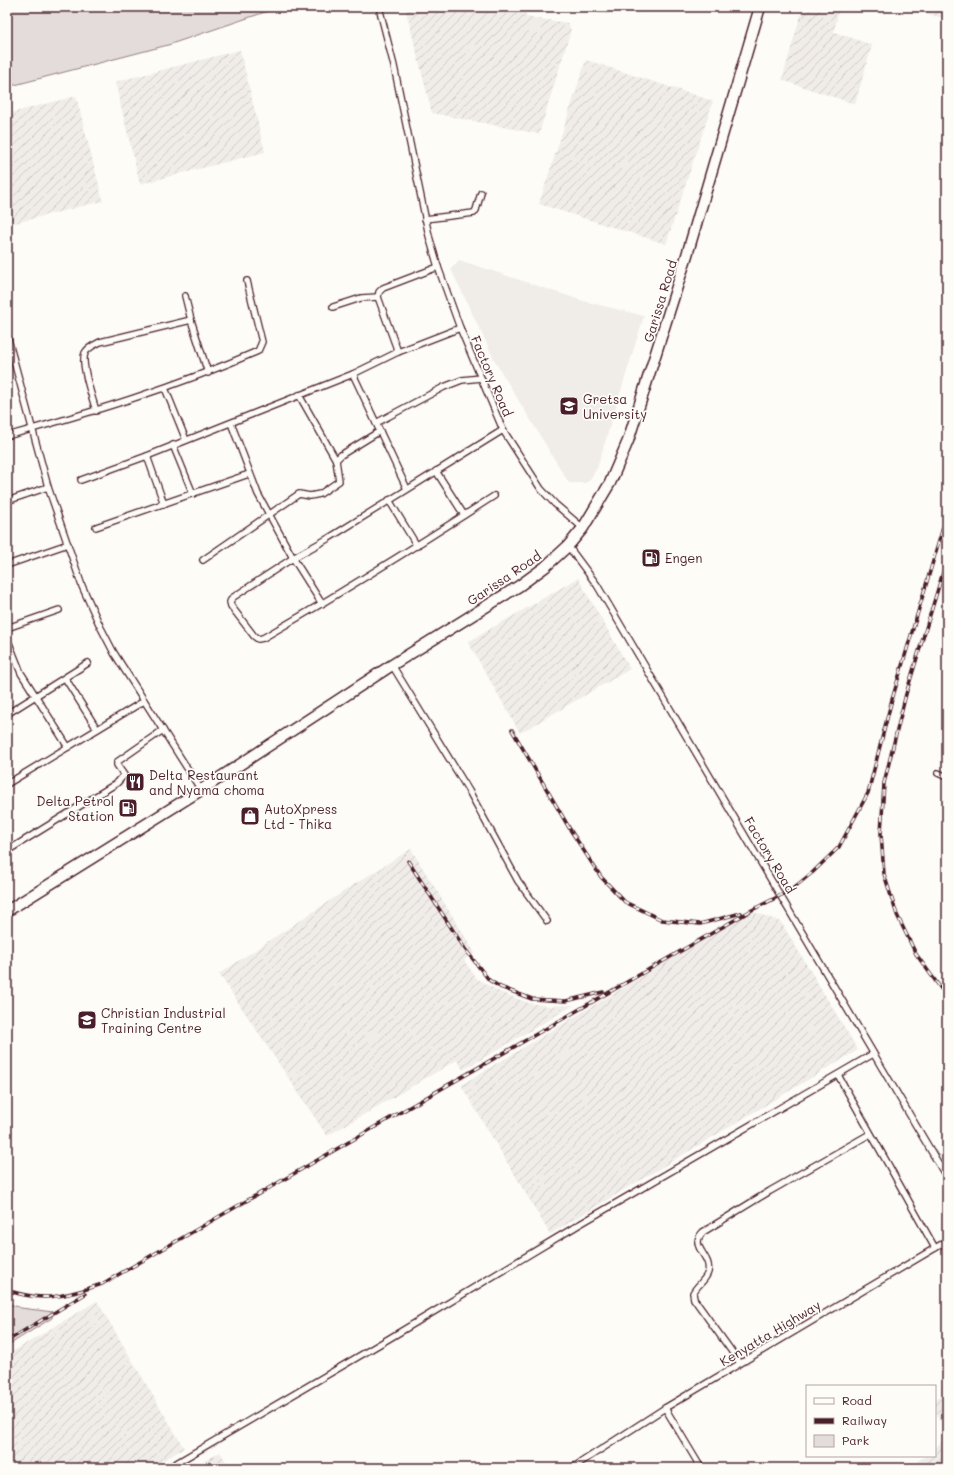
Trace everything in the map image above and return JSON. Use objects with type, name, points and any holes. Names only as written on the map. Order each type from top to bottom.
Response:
[{"type":"highway","name":"Garissa Road","points":[[7,912],[201,790],[392,665],[519,586],[545,567],[568,546],[583,528],[610,483],[628,441],[685,263],[760,7]]},
{"type":"street","name":"Factory Road","points":[[379,7],[394,66],[425,219],[438,267],[460,328],[503,430],[541,489],[555,504],[583,528]]},
{"type":"street","points":[[425,219],[474,213],[480,193]]},
{"type":"street","points":[[398,352],[378,297],[379,292],[383,288],[438,267]]},
{"type":"street","points":[[7,436],[96,411],[208,374],[258,351],[262,346],[260,331],[247,280]]},
{"type":"street","points":[[185,296],[208,374]]},
{"type":"street","points":[[333,307],[361,298],[378,297]]},
{"type":"street","points":[[96,411],[84,363],[85,353],[90,347],[100,342],[191,320]]},
{"type":"street","points":[[81,480],[147,456],[353,374],[398,352],[460,328]]},
{"type":"street","points":[[7,335],[48,487],[82,586],[100,626],[144,701],[201,790]]},
{"type":"street","points":[[353,374],[407,488]]},
{"type":"street","points":[[376,424],[444,386],[462,380],[481,378]]},
{"type":"street","points":[[165,388],[186,440]]},
{"type":"street","points":[[203,560],[299,494],[315,496],[336,485],[340,478],[336,460],[299,395]]},
{"type":"street","points":[[231,422],[249,474],[268,516],[322,604]]},
{"type":"street","points":[[494,496],[322,604],[263,638],[258,639],[254,636],[231,606],[230,602],[232,598],[293,558],[503,430]]},
{"type":"street","points":[[336,460],[341,455],[380,431]]},
{"type":"street","points":[[173,445],[193,494]]},
{"type":"street","points":[[147,456],[164,504]]},
{"type":"street","points":[[436,471],[464,515]]},
{"type":"street","points":[[96,527],[249,474]]},
{"type":"street","points":[[7,501],[48,487]]},
{"type":"street","points":[[389,500],[416,546]]},
{"type":"street","points":[[7,565],[68,544]]},
{"type":"street","name":"Factory Road","points":[[568,546],[597,585],[779,892],[872,1054],[947,1178]]},
{"type":"street","points":[[7,628],[59,610]]},
{"type":"street","points":[[7,638],[21,672],[68,747]]},
{"type":"street","points":[[7,714],[88,663]]},
{"type":"street","points":[[392,665],[469,791],[518,880],[547,921]]},
{"type":"street","points":[[65,678],[97,729]]},
{"type":"street","points":[[7,784],[144,701]]},
{"type":"street","points":[[7,851],[117,783],[124,775],[117,766],[117,762],[163,730]]},
{"type":"street","points":[[938,773],[947,777]]},
{"type":"street","points":[[168,1468],[390,1338],[580,1224],[872,1054]]},
{"type":"street","points":[[838,1075],[870,1134],[936,1248]]},
{"type":"street","points":[[740,1363],[694,1299],[693,1293],[707,1274],[708,1267],[697,1242],[698,1236],[770,1191],[870,1134]]},
{"type":"street","name":"Kenyatta Highway","points":[[572,1468],[665,1408],[947,1241]]},
{"type":"street","points":[[665,1408],[701,1468]]},
{"type":"shaded area","points":[[405,7],[527,7],[525,17],[568,23],[571,30],[539,134],[432,113]]},
{"type":"shaded area","points":[[596,7],[741,7],[599,14]]},
{"type":"shaded area","points":[[803,7],[839,7],[834,32],[872,45],[855,104],[782,80]]},
{"type":"shaded area","points":[[903,7],[947,7],[947,19]]},
{"type":"shaded area","points":[[240,50],[265,152],[140,184],[115,82]]},
{"type":"shaded area","points":[[586,60],[713,101],[666,244],[539,204]]},
{"type":"shaded area","points":[[76,96],[103,201],[7,225],[7,114]]},
{"type":"shaded area","name":"Gretsa University","points":[[459,260],[583,301],[644,316],[597,468],[589,481],[585,483],[569,483],[497,365],[451,269]]},
{"type":"shaded area","points":[[578,578],[630,669],[520,733],[468,642]]},
{"type":"shaded area","points":[[411,849],[475,953],[464,960],[476,978],[500,992],[529,1003],[549,1006],[574,1005],[463,1070],[457,1060],[327,1136],[219,974],[355,884]]},
{"type":"shaded area","points":[[751,911],[781,922],[858,1050],[550,1234],[461,1085]]},
{"type":"shaded area","points":[[97,1301],[184,1448],[150,1468],[7,1468],[7,1355]]},
{"type":"shaded area","points":[[947,1392],[947,1468],[911,1468],[924,1457],[936,1457],[936,1447],[944,1440],[945,1431],[936,1412],[936,1398]]},
{"type":"shaded area","points":[[220,1452],[230,1468],[192,1468]]},
{"type":"green space","points":[[7,7],[280,7],[168,45],[7,87]]},
{"type":"green space","points":[[7,1303],[21,1308],[53,1312],[52,1318],[7,1346]]},
{"type":"railway","points":[[7,1290],[20,1294],[44,1297],[66,1295],[102,1284],[752,910],[791,890],[813,872],[839,847],[868,793],[891,703],[947,514]]},
{"type":"railway","points":[[947,559],[906,694],[884,783],[881,834],[884,874],[897,915],[916,954],[947,997]]},
{"type":"railway","points":[[512,730],[571,831],[601,877],[625,902],[662,920],[700,924],[741,913]]},
{"type":"railway","points":[[408,861],[465,949],[489,980],[500,987],[532,999],[566,1001],[603,992]]},
{"type":"railway","points":[[7,1341],[85,1294]]},
{"type":"place","name":"Gretsa University","points":[[569,406]]},
{"type":"place","name":"Engen","points":[[651,558]]},
{"type":"place","name":"Delta Restaurant and Nyama choma","points":[[135,782]]},
{"type":"place","name":"Delta Petrol Station","points":[[128,808]]},
{"type":"place","name":"AutoXpress Ltd - Thika","points":[[250,816]]},
{"type":"place","name":"Christian Industrial Training Centre","points":[[87,1020]]}]
